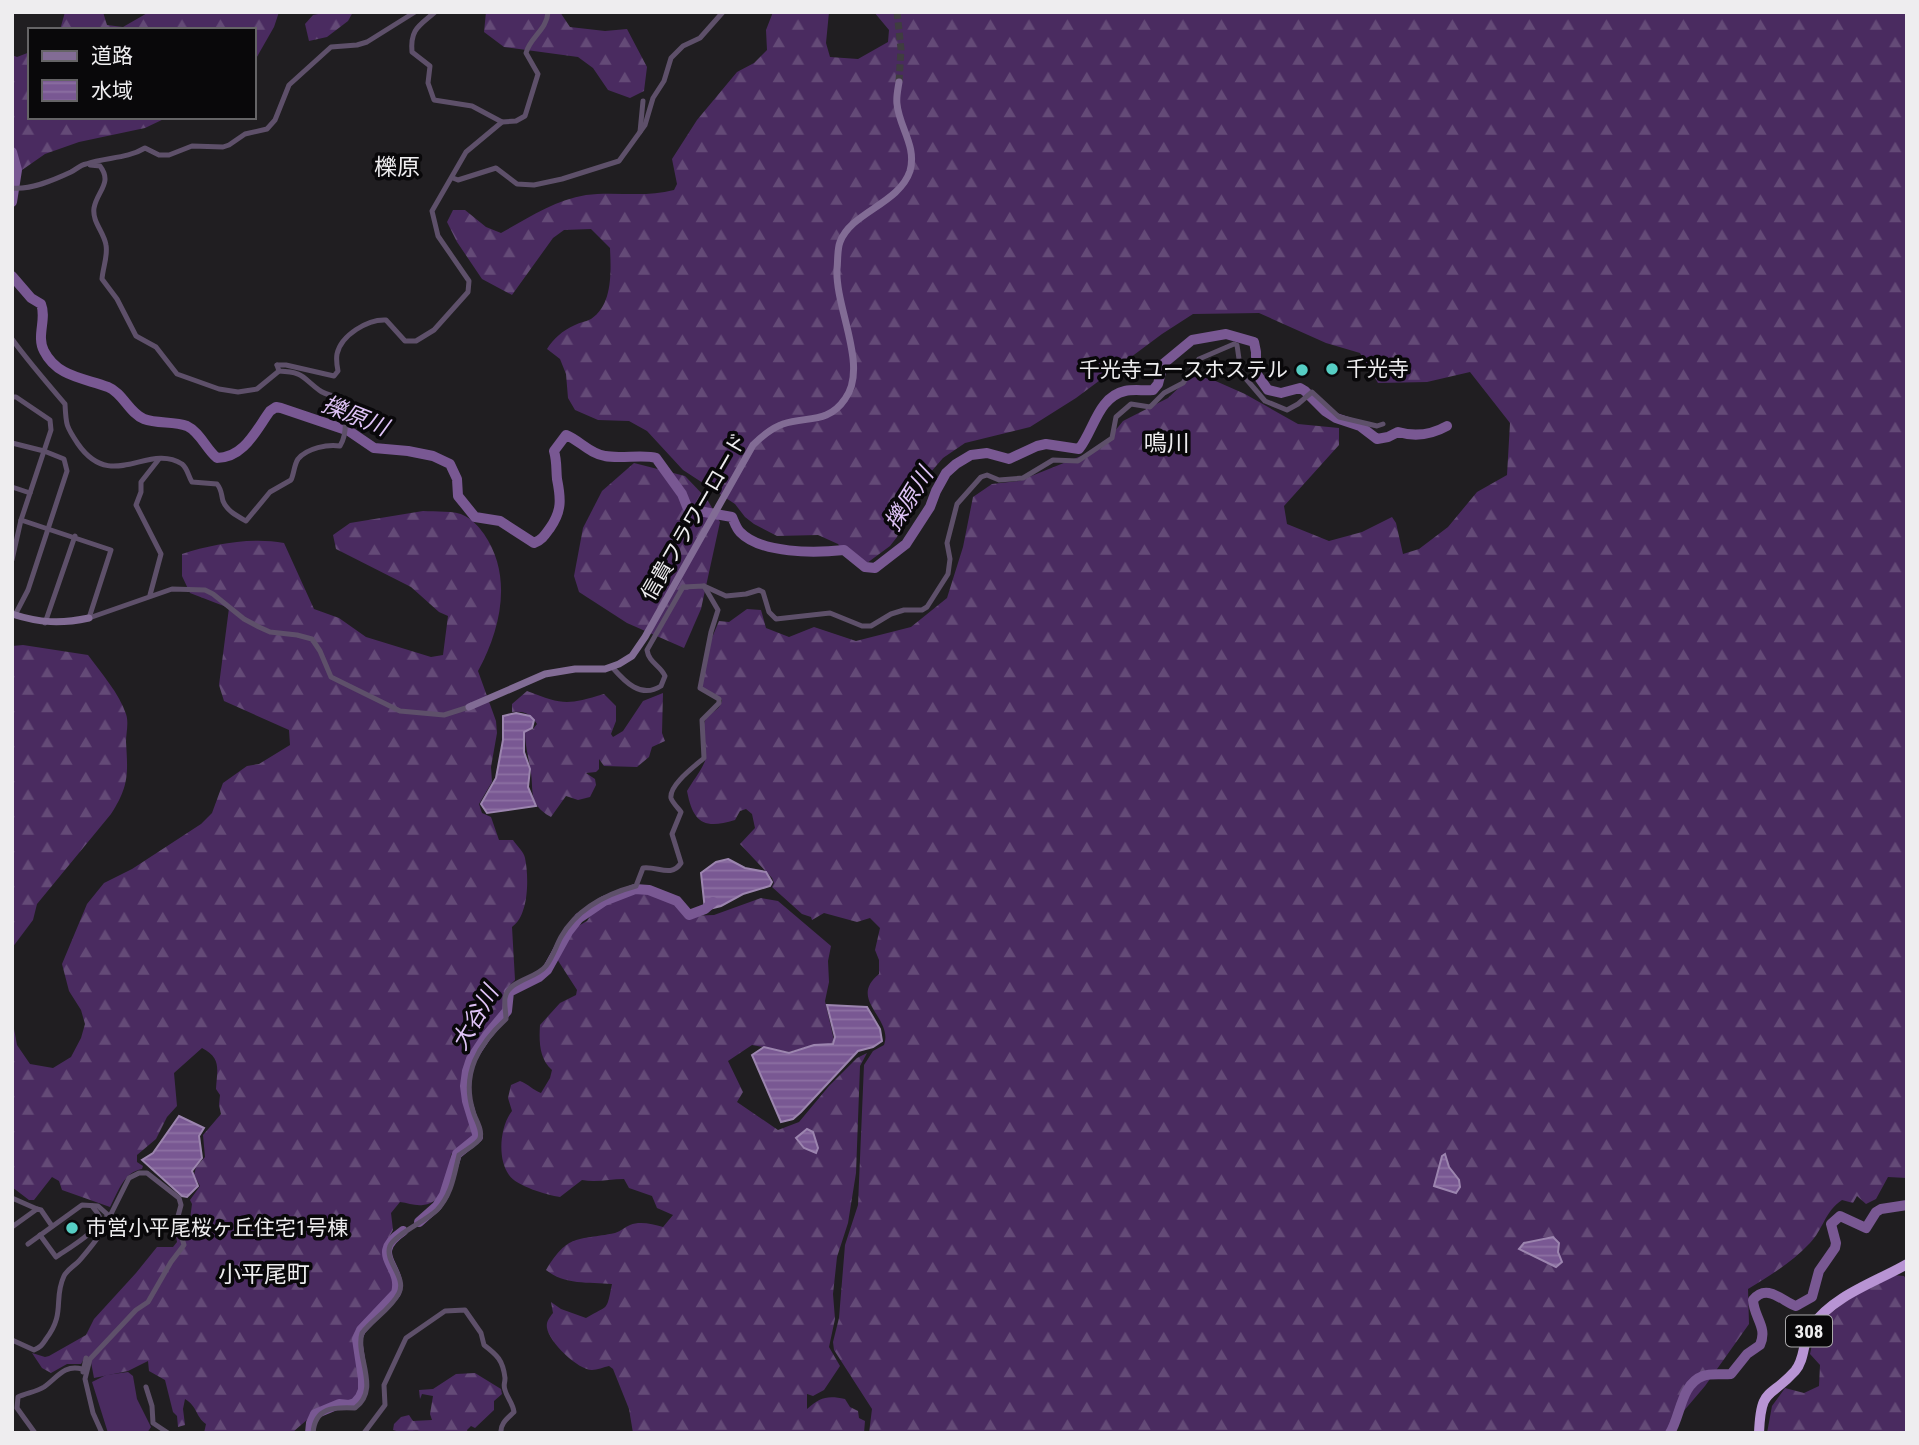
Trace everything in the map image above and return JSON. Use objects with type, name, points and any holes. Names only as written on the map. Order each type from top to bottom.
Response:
[{"type":"highway","name":"308","points":[[1759,1433],[1764,1399],[1800,1363],[1813,1325],[1824,1313],[1867,1284],[1907,1264]]},
{"type":"street","points":[[74,171],[81,165],[106,158],[134,155],[145,148],[159,155],[169,155],[192,146],[229,145],[245,134],[267,129],[275,120],[289,85],[331,47],[367,42],[415,12]]},
{"type":"street","points":[[435,12],[414,30],[411,38],[412,52],[430,66],[428,83],[434,100],[472,106],[502,122]]},
{"type":"street","points":[[279,371],[276,365],[334,376],[338,371],[336,357],[339,348],[351,333],[365,325],[386,320],[405,341],[412,343],[434,330],[468,292],[469,284],[438,236],[432,211],[466,152],[502,122],[521,119],[527,113],[538,74],[526,53],[528,46],[547,21],[548,12]]},
{"type":"street","points":[[453,178],[458,180],[492,167],[500,169],[517,184],[534,185],[562,179],[619,160],[645,125],[653,98],[664,81],[671,58],[682,46],[700,38],[723,12]]},
{"type":"street","name":"信貴フラワーロード","points":[[612,667],[627,661],[636,651],[753,445],[763,435],[783,424],[821,418],[840,405],[852,388],[856,368],[837,279],[839,243],[847,230],[902,186],[909,171],[913,153],[897,104],[899,82]]},
{"type":"street","points":[[639,135],[643,101]]},
{"type":"street","points":[[12,339],[65,404],[66,426],[86,454],[100,463],[117,467],[159,459],[183,465],[192,482],[217,484],[229,508],[246,522],[270,492],[291,480],[301,456],[328,444],[340,446],[344,439],[345,422],[341,398],[322,392],[309,379],[293,371],[279,371],[250,391],[238,392],[219,388],[177,374],[156,347],[136,336],[117,299],[102,279],[107,248],[94,212],[104,187],[105,173],[100,166],[94,165],[74,171],[31,187],[15,188]]},
{"type":"street","points":[[12,443],[64,459],[67,471],[28,590],[13,616],[46,623],[64,623],[89,618],[150,595],[183,588],[205,590],[259,627],[307,637],[316,644],[331,677],[400,711],[444,715],[553,672],[612,667],[628,683],[641,691],[661,686],[665,676],[660,667],[652,663],[647,650],[683,587],[704,586],[726,596],[759,590],[763,592],[769,612],[776,620],[830,613],[862,626],[871,626],[891,614],[904,610],[922,610],[927,607],[948,574],[950,559],[947,543],[957,504],[981,477],[987,475],[999,481],[1023,478],[1053,460],[1081,460],[1112,438],[1116,417],[1131,404],[1150,407],[1164,393],[1183,383],[1199,359],[1234,344],[1237,345],[1241,373],[1268,404],[1287,410],[1312,393],[1339,416],[1377,426],[1383,424]]},
{"type":"street","points":[[12,397],[36,409],[50,420],[51,430],[21,520],[12,561]]},
{"type":"street","points":[[150,595],[161,554],[136,505],[141,492],[141,482],[159,459]]},
{"type":"street","points":[[12,487],[30,493]]},
{"type":"street","points":[[21,520],[111,550],[89,618]]},
{"type":"street","points":[[46,623],[75,536]]},
{"type":"street","points":[[313,1433],[314,1422],[323,1413],[335,1408],[355,1408],[363,1400],[367,1377],[361,1346],[362,1333],[391,1303],[401,1285],[389,1251],[391,1244],[439,1208],[453,1184],[459,1155],[479,1141],[481,1135],[467,1086],[477,1054],[506,1019],[505,999],[509,988],[545,968],[573,919],[606,897],[636,886],[643,868],[669,872],[677,869],[681,863],[672,839],[681,812],[671,795],[674,786],[704,758],[702,720],[719,703],[719,699],[700,688],[718,610],[704,586]]},
{"type":"street","points":[[12,1340],[34,1350],[40,1348],[58,1318],[64,1276],[80,1260],[106,1224],[129,1178],[147,1173],[178,1198],[181,1205],[177,1220],[184,1245],[148,1302],[136,1310],[95,1352],[85,1379]]},
{"type":"street","points":[[12,1198],[41,1210],[52,1226]]},
{"type":"street","points":[[12,1208],[20,1202]]},
{"type":"street","points":[[28,1244],[82,1205],[91,1205],[104,1211],[107,1214],[106,1224]]},
{"type":"street","points":[[40,1235],[56,1257],[91,1232],[100,1220],[91,1205]]},
{"type":"street","points":[[12,1227],[37,1209]]},
{"type":"street","points":[[364,1433],[386,1405],[384,1385],[406,1338],[445,1311],[465,1310],[481,1333],[484,1345],[498,1356],[505,1376],[505,1392],[513,1404],[514,1412],[507,1418],[501,1433]]},
{"type":"street","points":[[86,1358],[82,1369],[93,1413],[102,1433]]},
{"type":"street","points":[[35,1433],[15,1410],[18,1397],[46,1385],[68,1368],[82,1369]]},
{"type":"street","points":[[146,1387],[152,1406],[153,1423],[168,1433]]},
{"type":"green space","points":[[65,12],[103,12],[107,25],[123,27],[149,12],[279,12],[274,27],[256,58],[256,28],[61,28]]},
{"type":"green space","points":[[353,12],[348,21],[327,37],[309,41],[305,24],[313,15]]},
{"type":"green space","points":[[486,12],[560,12],[570,27],[605,31],[627,29],[647,67],[644,91],[630,98],[608,90],[593,68],[578,57],[504,47],[484,32]]},
{"type":"green space","points":[[773,12],[829,12],[826,43],[830,57],[858,59],[888,42],[889,30],[874,12],[1907,12],[1907,1178],[1888,1177],[1876,1199],[1866,1204],[1857,1196],[1853,1203],[1842,1200],[1836,1204],[1803,1250],[1748,1289],[1749,1324],[1705,1386],[1665,1433],[869,1433],[872,1409],[834,1350],[833,1342],[839,1318],[845,1245],[858,1205],[864,1065],[873,1051],[884,1045],[883,1026],[869,1001],[868,992],[870,983],[879,974],[879,960],[875,950],[880,928],[870,918],[857,922],[824,913],[812,920],[802,914],[772,887],[772,878],[740,844],[755,828],[752,814],[746,809],[740,811],[735,820],[724,823],[707,823],[696,816],[687,791],[705,761],[704,726],[707,718],[719,707],[722,700],[704,690],[701,685],[711,640],[719,621],[729,622],[747,609],[761,610],[766,628],[789,637],[814,627],[856,641],[911,627],[947,598],[963,547],[973,497],[992,484],[1019,481],[1101,448],[1123,421],[1168,398],[1188,379],[1202,375],[1245,394],[1298,424],[1339,428],[1339,445],[1284,506],[1287,524],[1329,541],[1362,532],[1392,517],[1396,523],[1403,554],[1419,549],[1448,527],[1477,492],[1507,475],[1510,423],[1470,372],[1427,382],[1378,383],[1360,353],[1326,343],[1259,313],[1193,314],[1076,398],[1030,427],[965,443],[943,458],[917,488],[897,537],[890,546],[863,566],[849,558],[838,544],[818,535],[777,536],[754,524],[735,504],[683,470],[647,431],[629,421],[598,420],[575,410],[568,398],[566,374],[560,359],[547,349],[562,332],[598,313],[607,296],[610,248],[591,229],[564,230],[553,238],[512,295],[482,279],[447,222],[453,210],[465,210],[486,227],[501,233],[542,210],[575,197],[597,194],[652,194],[674,190],[677,184],[672,159],[697,120],[737,72],[754,63],[767,50],[766,30]]},
{"type":"green space","points":[[28,53],[28,119],[164,119],[145,128],[79,142],[45,154],[12,177],[12,55],[17,57]]},
{"type":"green space","points":[[634,463],[685,476],[707,499],[720,522],[701,609],[684,648],[627,623],[579,592],[574,576],[583,528],[602,491]]},
{"type":"green space","points":[[423,511],[456,513],[471,520],[484,534],[499,567],[501,585],[498,620],[478,671],[496,721],[497,733],[491,767],[492,782],[479,804],[482,813],[491,817],[499,840],[513,840],[522,851],[527,875],[525,905],[518,922],[512,927],[515,980],[504,996],[500,1018],[485,1033],[466,1071],[465,1105],[474,1135],[451,1154],[445,1186],[438,1198],[423,1205],[400,1202],[391,1213],[393,1230],[383,1249],[395,1290],[356,1333],[360,1378],[358,1395],[354,1401],[320,1411],[292,1433],[204,1433],[206,1424],[185,1399],[185,1425],[178,1427],[165,1380],[149,1371],[148,1361],[128,1371],[94,1378],[91,1362],[85,1357],[81,1364],[67,1364],[51,1373],[42,1368],[32,1353],[49,1356],[86,1335],[94,1319],[157,1247],[173,1247],[182,1228],[189,1227],[192,1204],[190,1200],[200,1186],[194,1175],[196,1167],[205,1157],[203,1135],[221,1114],[220,1095],[216,1089],[215,1060],[202,1048],[174,1073],[177,1106],[167,1117],[156,1139],[137,1155],[137,1162],[143,1166],[142,1169],[126,1178],[110,1207],[62,1190],[59,1181],[52,1177],[34,1200],[29,1200],[12,1187],[12,1028],[17,1045],[30,1064],[53,1068],[71,1057],[85,1024],[81,1010],[69,991],[62,964],[87,904],[104,883],[132,869],[201,824],[212,813],[223,783],[247,766],[259,764],[290,745],[289,730],[224,701],[219,685],[229,608],[190,593],[182,576],[182,554],[232,542],[284,543],[314,609],[339,618],[366,637],[431,657],[443,655],[448,616],[439,612],[411,587],[336,549],[333,535],[350,523]]},
{"type":"green space","points":[[23,645],[88,655],[114,691],[126,714],[127,771],[124,787],[111,814],[37,904],[33,920],[12,948],[12,646]]},
{"type":"green space","points":[[527,691],[565,702],[604,694],[616,706],[616,721],[611,734],[613,737],[623,731],[643,701],[663,693],[662,733],[665,741],[652,747],[649,757],[637,767],[604,766],[599,759],[599,769],[586,773],[595,779],[596,785],[590,797],[578,800],[566,796],[551,817],[538,807],[533,795],[525,732],[537,724],[526,714],[512,712],[512,704]]},
{"type":"green space","points":[[635,891],[664,897],[687,916],[714,915],[761,898],[778,901],[831,946],[825,1001],[834,1040],[832,1044],[813,1045],[789,1052],[752,1045],[728,1061],[743,1092],[737,1102],[778,1130],[799,1122],[829,1086],[857,1058],[867,1053],[860,1066],[856,1173],[848,1223],[837,1257],[833,1294],[835,1319],[829,1347],[840,1366],[824,1390],[813,1396],[807,1394],[807,1409],[824,1398],[845,1399],[850,1407],[858,1411],[859,1418],[865,1421],[864,1433],[633,1433],[629,1409],[613,1369],[609,1366],[586,1369],[558,1347],[549,1334],[547,1324],[553,1313],[551,1302],[561,1309],[586,1318],[605,1307],[612,1284],[577,1282],[553,1275],[546,1270],[561,1250],[582,1238],[615,1233],[634,1224],[646,1223],[663,1227],[673,1215],[657,1208],[652,1196],[629,1188],[624,1179],[582,1180],[560,1197],[532,1189],[518,1183],[509,1175],[502,1152],[505,1125],[512,1111],[508,1098],[511,1085],[520,1081],[541,1093],[552,1070],[542,1055],[540,1025],[560,1003],[576,995],[577,990],[557,959],[573,929],[587,921],[597,906]]},
{"type":"green space","points":[[1893,1275],[1904,1276],[1907,1281],[1907,1433],[1767,1433],[1772,1406],[1785,1388],[1804,1393],[1819,1386],[1820,1365],[1810,1354],[1815,1331],[1821,1323],[1850,1299]]},
{"type":"green space","points":[[128,1372],[133,1376],[137,1399],[151,1427],[147,1433],[108,1433],[92,1382],[106,1375]]},
{"type":"green space","points":[[475,1373],[501,1389],[502,1394],[494,1401],[494,1410],[475,1428],[471,1426],[467,1430],[468,1433],[393,1430],[394,1424],[401,1417],[409,1415],[413,1421],[432,1420],[430,1414],[433,1396],[422,1394],[420,1399],[419,1390],[433,1389],[456,1374]]},
{"type":"water","points":[[516,713],[530,716],[534,720],[532,728],[524,732],[524,752],[530,769],[528,787],[536,806],[487,813],[481,804],[496,778],[503,740],[503,716]]},
{"type":"water","points":[[728,859],[745,868],[766,872],[772,882],[770,886],[705,910],[701,873],[716,862]]},
{"type":"water","points":[[827,1005],[867,1007],[880,1029],[882,1041],[858,1051],[801,1112],[793,1119],[781,1122],[752,1055],[764,1047],[789,1053],[814,1045],[833,1044],[835,1037]]},
{"type":"water","points":[[179,1116],[204,1128],[199,1136],[202,1158],[192,1171],[198,1186],[187,1197],[182,1196],[142,1160],[153,1153]]},
{"type":"water","points":[[807,1129],[813,1132],[818,1148],[816,1153],[804,1148],[796,1138]]},
{"type":"water","points":[[1445,1154],[1449,1167],[1459,1180],[1460,1187],[1456,1193],[1434,1186],[1442,1156]]},
{"type":"water","points":[[1553,1237],[1559,1243],[1558,1252],[1562,1262],[1556,1267],[1519,1249],[1524,1243]]},
{"type":"waterway","name":"擽原川","points":[[12,152],[17,170],[12,202]]},
{"type":"waterway","name":"擽原川","points":[[12,276],[31,298],[41,304],[42,345],[49,360],[72,375],[113,390],[144,419],[187,426],[196,432],[217,458],[226,457],[242,448],[270,411],[276,407],[281,408],[349,431],[374,448],[433,456],[450,464],[457,479],[458,496],[475,517],[500,521],[534,543],[547,533],[559,510],[554,451],[566,435],[600,455],[656,458],[682,494],[688,509],[732,517],[740,532],[761,545],[818,552],[844,550],[865,567],[875,568],[906,544],[930,507],[946,473],[956,464],[971,455],[987,453],[1009,459],[1046,444],[1079,449],[1103,407],[1116,394],[1132,390],[1153,390],[1158,384],[1163,364],[1192,340],[1226,334],[1254,342],[1256,373],[1268,390],[1281,393],[1300,388],[1325,411],[1336,418],[1360,426],[1377,439],[1398,432],[1417,435],[1429,433],[1447,426]]},
{"type":"waterway","name":"大谷川","points":[[419,1222],[437,1206],[444,1195],[457,1154],[478,1137],[467,1101],[467,1071],[471,1059],[507,1011],[509,992],[547,970],[579,918],[604,901],[635,889],[649,890],[677,901],[689,915],[705,909],[713,902]]},
{"type":"waterway","points":[[1670,1433],[1686,1393],[1696,1380],[1706,1375],[1731,1374],[1747,1354],[1760,1345],[1762,1328],[1753,1300],[1758,1295],[1769,1293],[1796,1306],[1812,1297],[1819,1271],[1835,1248],[1831,1224],[1840,1216],[1866,1228],[1881,1209],[1907,1205]]},
{"type":"waterway","name":"大谷川","points":[[310,1433],[315,1414],[339,1404],[355,1403],[360,1397],[363,1379],[357,1339],[361,1330],[396,1293],[397,1283],[387,1254],[388,1247],[403,1231]]},
{"type":"tunnel","points":[[897,12],[901,49],[899,82]]},
{"type":"place","name":"千光寺","points":[[1332,369]]},
{"type":"place","name":"千光寺ユースホステル","points":[[1302,370]]},
{"type":"place","name":"市営小平尾桜ヶ丘住宅1号棟","points":[[72,1228]]},
{"type":"district","name":"櫟原","points":[[397,167]]},
{"type":"district","name":"鳴川","points":[[1167,443]]},
{"type":"district","name":"小平尾町","points":[[264,1274]]}]
